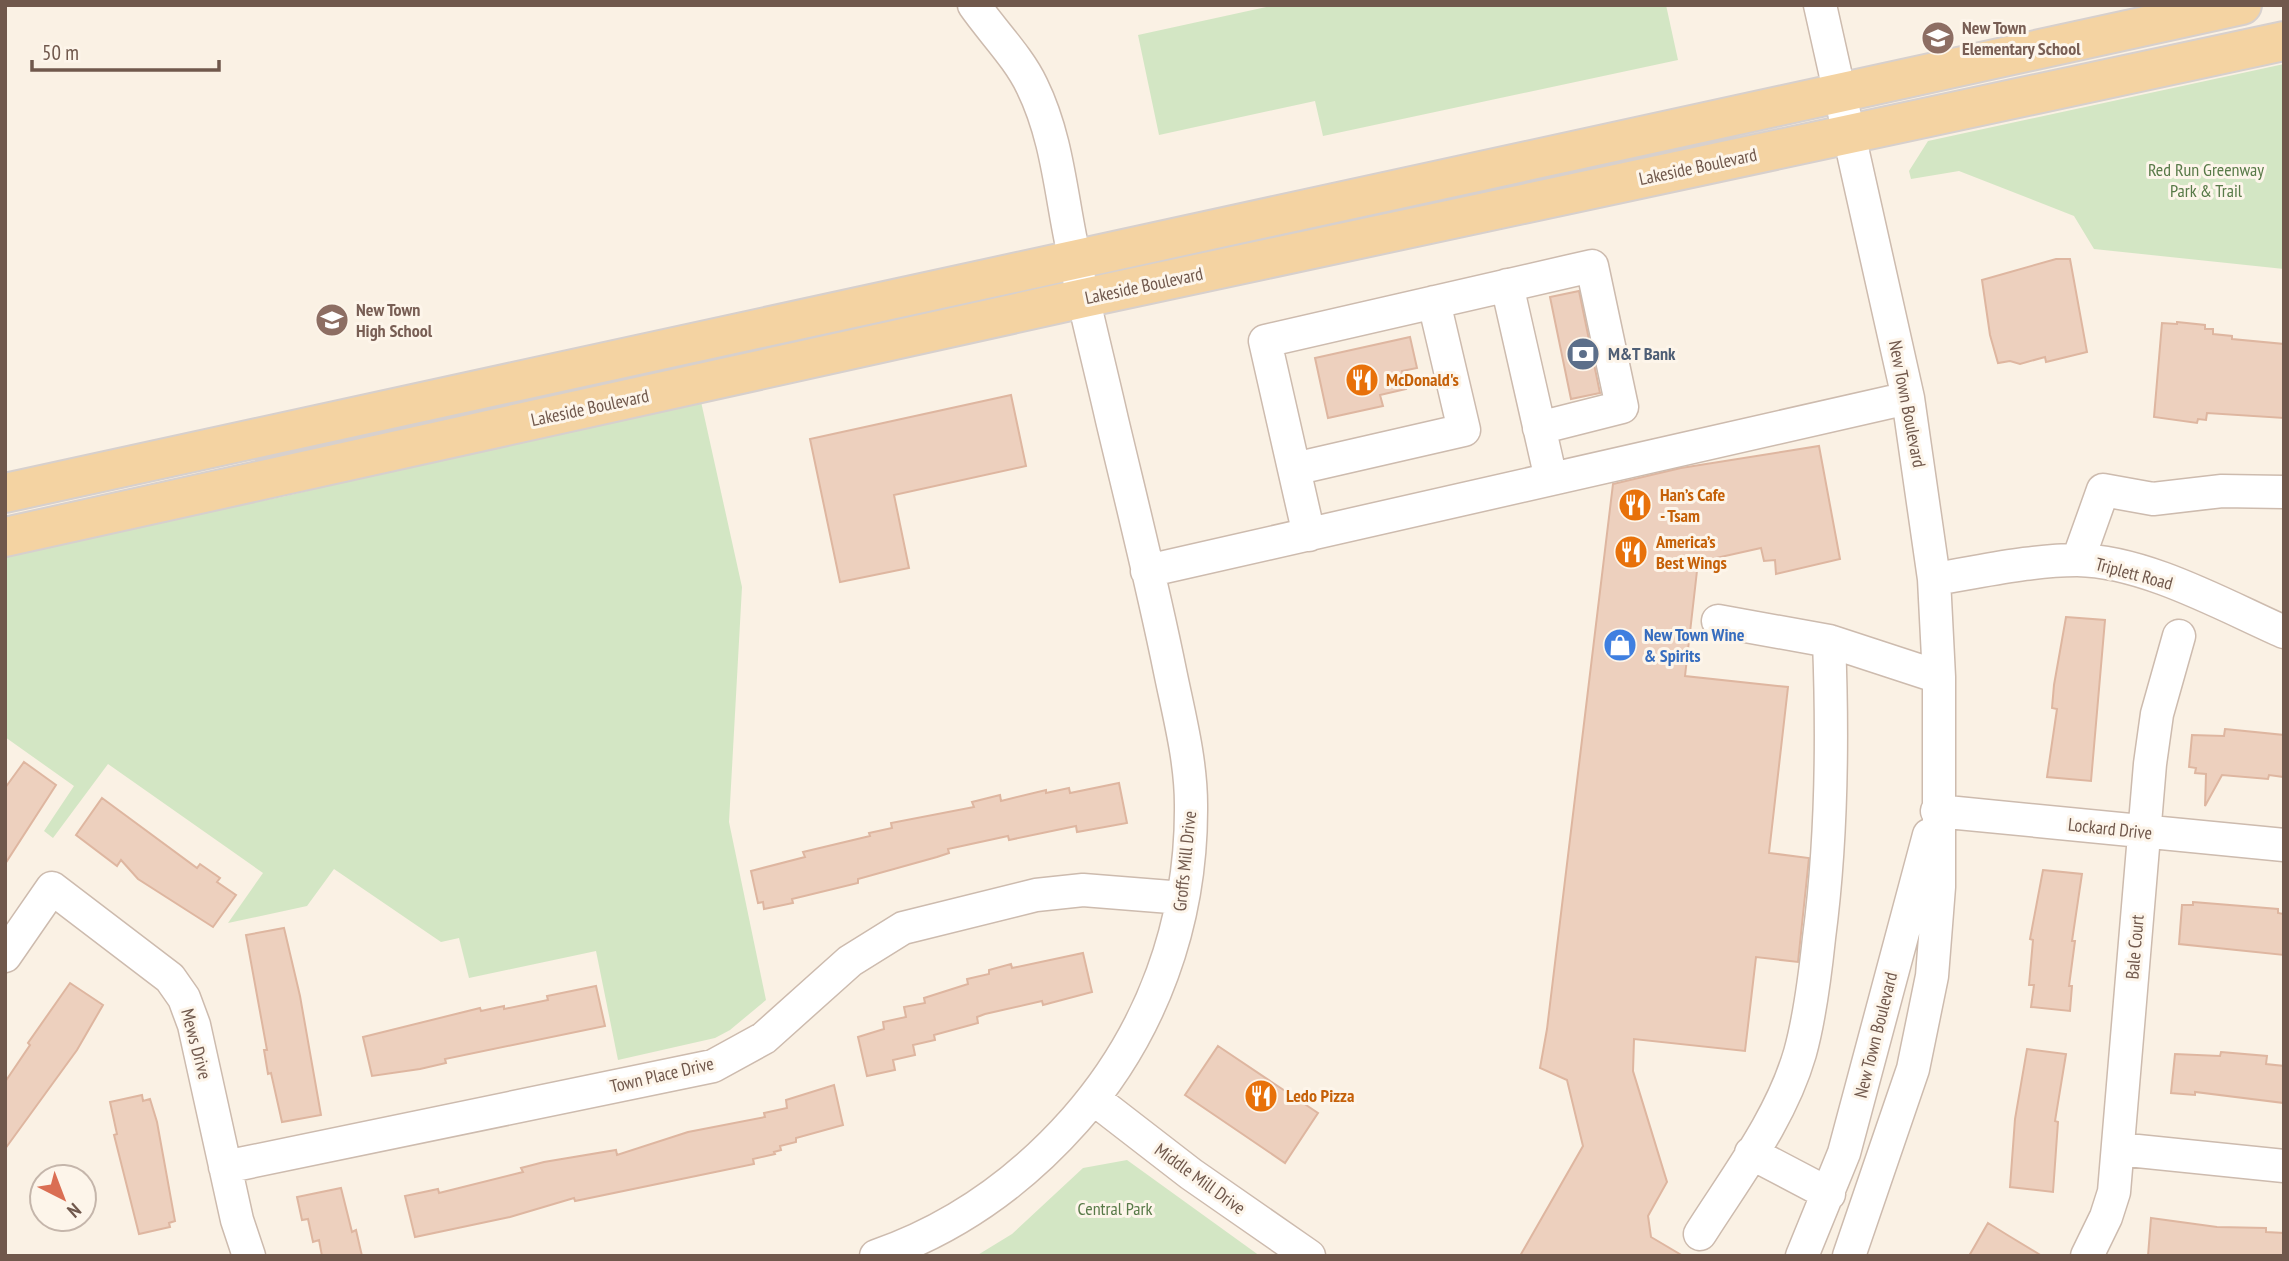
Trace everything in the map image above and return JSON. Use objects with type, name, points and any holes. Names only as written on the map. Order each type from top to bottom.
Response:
[{"type":"main road","points":[[5,493],[2242,5]]},
{"type":"main road","name":"Lakeside Boulevard","points":[[5,537],[1084,298],[2284,41]]},
{"type":"street","name":"Groffs Mill Drive","points":[[876,1256],[903,1247],[958,1219],[1007,1185],[1051,1147],[1094,1099],[1132,1044],[1177,935],[1191,816],[1186,748],[1074,258],[1052,137],[1031,83],[974,5]]},
{"type":"street","name":"New Town Boulevard","points":[[1819,5],[1908,398],[1934,579],[1939,677],[1939,887],[1932,976],[1913,1069],[1849,1256]]},
{"type":"street","points":[[1309,534],[1265,341],[1592,266],[1622,407],[1539,428]]},
{"type":"street","points":[[1507,285],[1551,479]]},
{"type":"street","points":[[1294,469],[1464,430],[1434,302]]},
{"type":"street","points":[[1147,571],[1908,398]]},
{"type":"street","points":[[2078,560],[2103,490],[2153,499],[2222,491],[2284,492]]},
{"type":"street","name":"Triplett Road","points":[[1934,579],[2078,560],[2126,568],[2174,584],[2284,632]]},
{"type":"street","points":[[1718,621],[1829,641],[1939,677]]},
{"type":"street","name":"Bale Court","points":[[2087,1256],[2106,1217],[2114,1192],[2144,833],[2157,714],[2179,636]]},
{"type":"street","points":[[1700,1234],[1779,1106],[1800,1053],[1816,968],[1829,857],[1833,739],[1829,641]]},
{"type":"street","name":"New Town Boulevard","points":[[1802,1256],[1829,1194],[1874,1050],[1916,880],[1937,811]]},
{"type":"street","name":"Lockard Drive","points":[[1937,811],[2284,845]]},
{"type":"street","name":"Mews Drive","points":[[5,956],[52,888],[170,978],[184,998],[194,1025],[237,1220],[249,1256]]},
{"type":"street","name":"Town Place Drive","points":[[225,1167],[713,1066],[764,1038],[850,961],[903,928],[1036,895],[1083,891],[1183,898]]},
{"type":"street","name":"Middle Mill Drive","points":[[1094,1099],[1191,1174],[1309,1256]]},
{"type":"street","points":[[2118,1149],[2284,1166]]},
{"type":"street","points":[[1751,1153],[1829,1194]]},
{"type":"green space","points":[[1276,5],[1666,5],[1678,60],[1323,136],[1315,101],[1159,135],[1138,35]]},
{"type":"green space","name":"Red Run Greenway Park & Trail","points":[[2284,64],[2284,269],[2094,249],[2074,216],[1959,171],[1911,179],[1909,171],[1928,141]]},
{"type":"green space","points":[[700,397],[742,587],[729,822],[766,1000],[730,1030],[715,1038],[618,1060],[596,951],[469,978],[459,938],[441,942],[334,869],[307,906],[228,923],[263,873],[108,764],[53,838],[44,831],[74,786],[5,737],[5,554],[286,496]]},
{"type":"green space","name":"Central Park","points":[[1127,1160],[1260,1256],[976,1256],[1012,1234],[1083,1168]]},
{"type":"building","points":[[2056,259],[2070,259],[2087,352],[2046,362],[2045,357],[2020,364],[2010,361],[1998,363],[1990,335],[1982,280]]},
{"type":"building","name":"M&T Bank","points":[[1579,291],[1600,393],[1571,399],[1550,297]]},
{"type":"building","points":[[2162,323],[2205,325],[2205,329],[2213,329],[2213,334],[2232,336],[2232,339],[2284,344],[2284,418],[2207,413],[2206,420],[2198,419],[2197,423],[2154,417]]},
{"type":"building","name":"McDonald's","points":[[1410,337],[1417,368],[1402,371],[1406,389],[1380,395],[1383,406],[1328,418],[1315,358]]},
{"type":"building","points":[[1011,395],[1026,466],[894,495],[909,568],[840,582],[810,439]]},
{"type":"building","points":[[1819,446],[1840,559],[1776,574],[1775,560],[1764,561],[1761,548],[1698,562],[1685,676],[1788,687],[1769,853],[1809,858],[1798,962],[1756,957],[1745,1051],[1634,1039],[1633,1071],[1667,1182],[1648,1216],[1651,1237],[1683,1256],[1520,1256],[1583,1146],[1567,1080],[1540,1068],[1547,1029],[1613,484],[1681,468]]},
{"type":"building","points":[[2066,617],[2105,620],[2091,781],[2047,777],[2057,709],[2052,708],[2054,685]]},
{"type":"building","points":[[2225,729],[2284,735],[2284,777],[2269,775],[2268,779],[2222,775],[2205,806],[2206,774],[2195,773],[2196,768],[2189,767],[2192,735],[2224,736]]},
{"type":"building","points":[[24,762],[56,785],[5,864],[5,788]]},
{"type":"building","points":[[1119,783],[1127,823],[1077,832],[1076,826],[1009,840],[1008,836],[948,849],[949,853],[858,879],[858,883],[792,899],[793,903],[764,909],[763,902],[758,903],[751,871],[805,857],[803,852],[870,836],[869,833],[892,828],[891,823],[974,807],[972,802],[1000,795],[1001,801],[1046,790],[1046,793],[1069,788],[1070,793]]},
{"type":"building","points":[[102,798],[197,868],[200,864],[220,878],[217,882],[236,895],[213,927],[138,879],[121,860],[117,866],[76,835]]},
{"type":"building","points":[[2043,870],[2082,874],[2072,941],[2075,941],[2069,986],[2072,986],[2070,1011],[2031,1007],[2034,985],[2029,985],[2033,940],[2030,939]]},
{"type":"building","points":[[2193,902],[2278,909],[2278,913],[2284,914],[2284,955],[2179,944],[2182,905],[2193,905]]},
{"type":"building","points":[[284,928],[300,996],[321,1115],[282,1122],[271,1073],[268,1074],[264,1050],[267,1050],[246,935]]},
{"type":"building","points":[[1083,953],[1092,992],[1043,1005],[1042,1001],[985,1014],[977,1017],[978,1023],[934,1035],[935,1040],[913,1045],[915,1055],[893,1060],[895,1070],[867,1076],[858,1037],[884,1029],[883,1022],[906,1017],[904,1007],[925,1003],[924,998],[968,984],[967,979],[989,974],[989,970],[1011,964],[1012,968]]},
{"type":"building","points":[[70,983],[103,1005],[77,1050],[5,1149],[5,1082],[30,1045],[28,1043]]},
{"type":"building","points":[[596,986],[605,1026],[445,1059],[446,1063],[420,1069],[372,1076],[363,1037],[480,1008],[481,1011],[504,1006],[504,1009],[548,1000],[547,996]]},
{"type":"building","points":[[1218,1046],[1318,1113],[1285,1163],[1185,1095]]},
{"type":"building","points":[[2027,1049],[2066,1054],[2055,1121],[2058,1122],[2053,1192],[2010,1187],[2015,1119]]},
{"type":"building","points":[[2221,1052],[2267,1056],[2266,1064],[2284,1066],[2284,1103],[2195,1092],[2195,1095],[2171,1093],[2175,1054],[2220,1056]]},
{"type":"building","points":[[834,1085],[843,1125],[796,1138],[796,1142],[780,1146],[781,1150],[774,1152],[775,1154],[753,1159],[754,1164],[575,1201],[574,1198],[510,1217],[415,1237],[405,1196],[438,1189],[439,1193],[523,1172],[521,1168],[544,1162],[616,1150],[617,1155],[688,1132],[765,1117],[764,1113],[787,1108],[786,1100]]},
{"type":"building","points":[[142,1095],[143,1101],[150,1099],[157,1122],[175,1221],[169,1223],[170,1227],[139,1234],[114,1135],[117,1134],[110,1102]]},
{"type":"building","points":[[341,1188],[352,1232],[356,1230],[362,1256],[322,1256],[319,1240],[313,1242],[308,1219],[302,1220],[297,1197]]},
{"type":"building","points":[[2151,1218],[2217,1227],[2266,1228],[2266,1232],[2284,1233],[2284,1256],[2148,1256]]},
{"type":"building","points":[[1988,1223],[2009,1236],[2042,1256],[1969,1256]]},
{"type":"place","name":"New Town Elementary School","points":[[1938,38]]},
{"type":"place","name":"New Town High School","points":[[332,320]]},
{"type":"place","name":"M&T Bank","points":[[1583,354]]},
{"type":"place","name":"McDonald's","points":[[1362,380]]},
{"type":"place","name":"Han’s Cafe - Tsam","points":[[1635,505]]},
{"type":"place","name":"America’s Best Wings","points":[[1631,552]]},
{"type":"place","name":"New Town Wine & Spirits","points":[[1620,645]]},
{"type":"place","name":"Ledo Pizza","points":[[1261,1096]]}]
